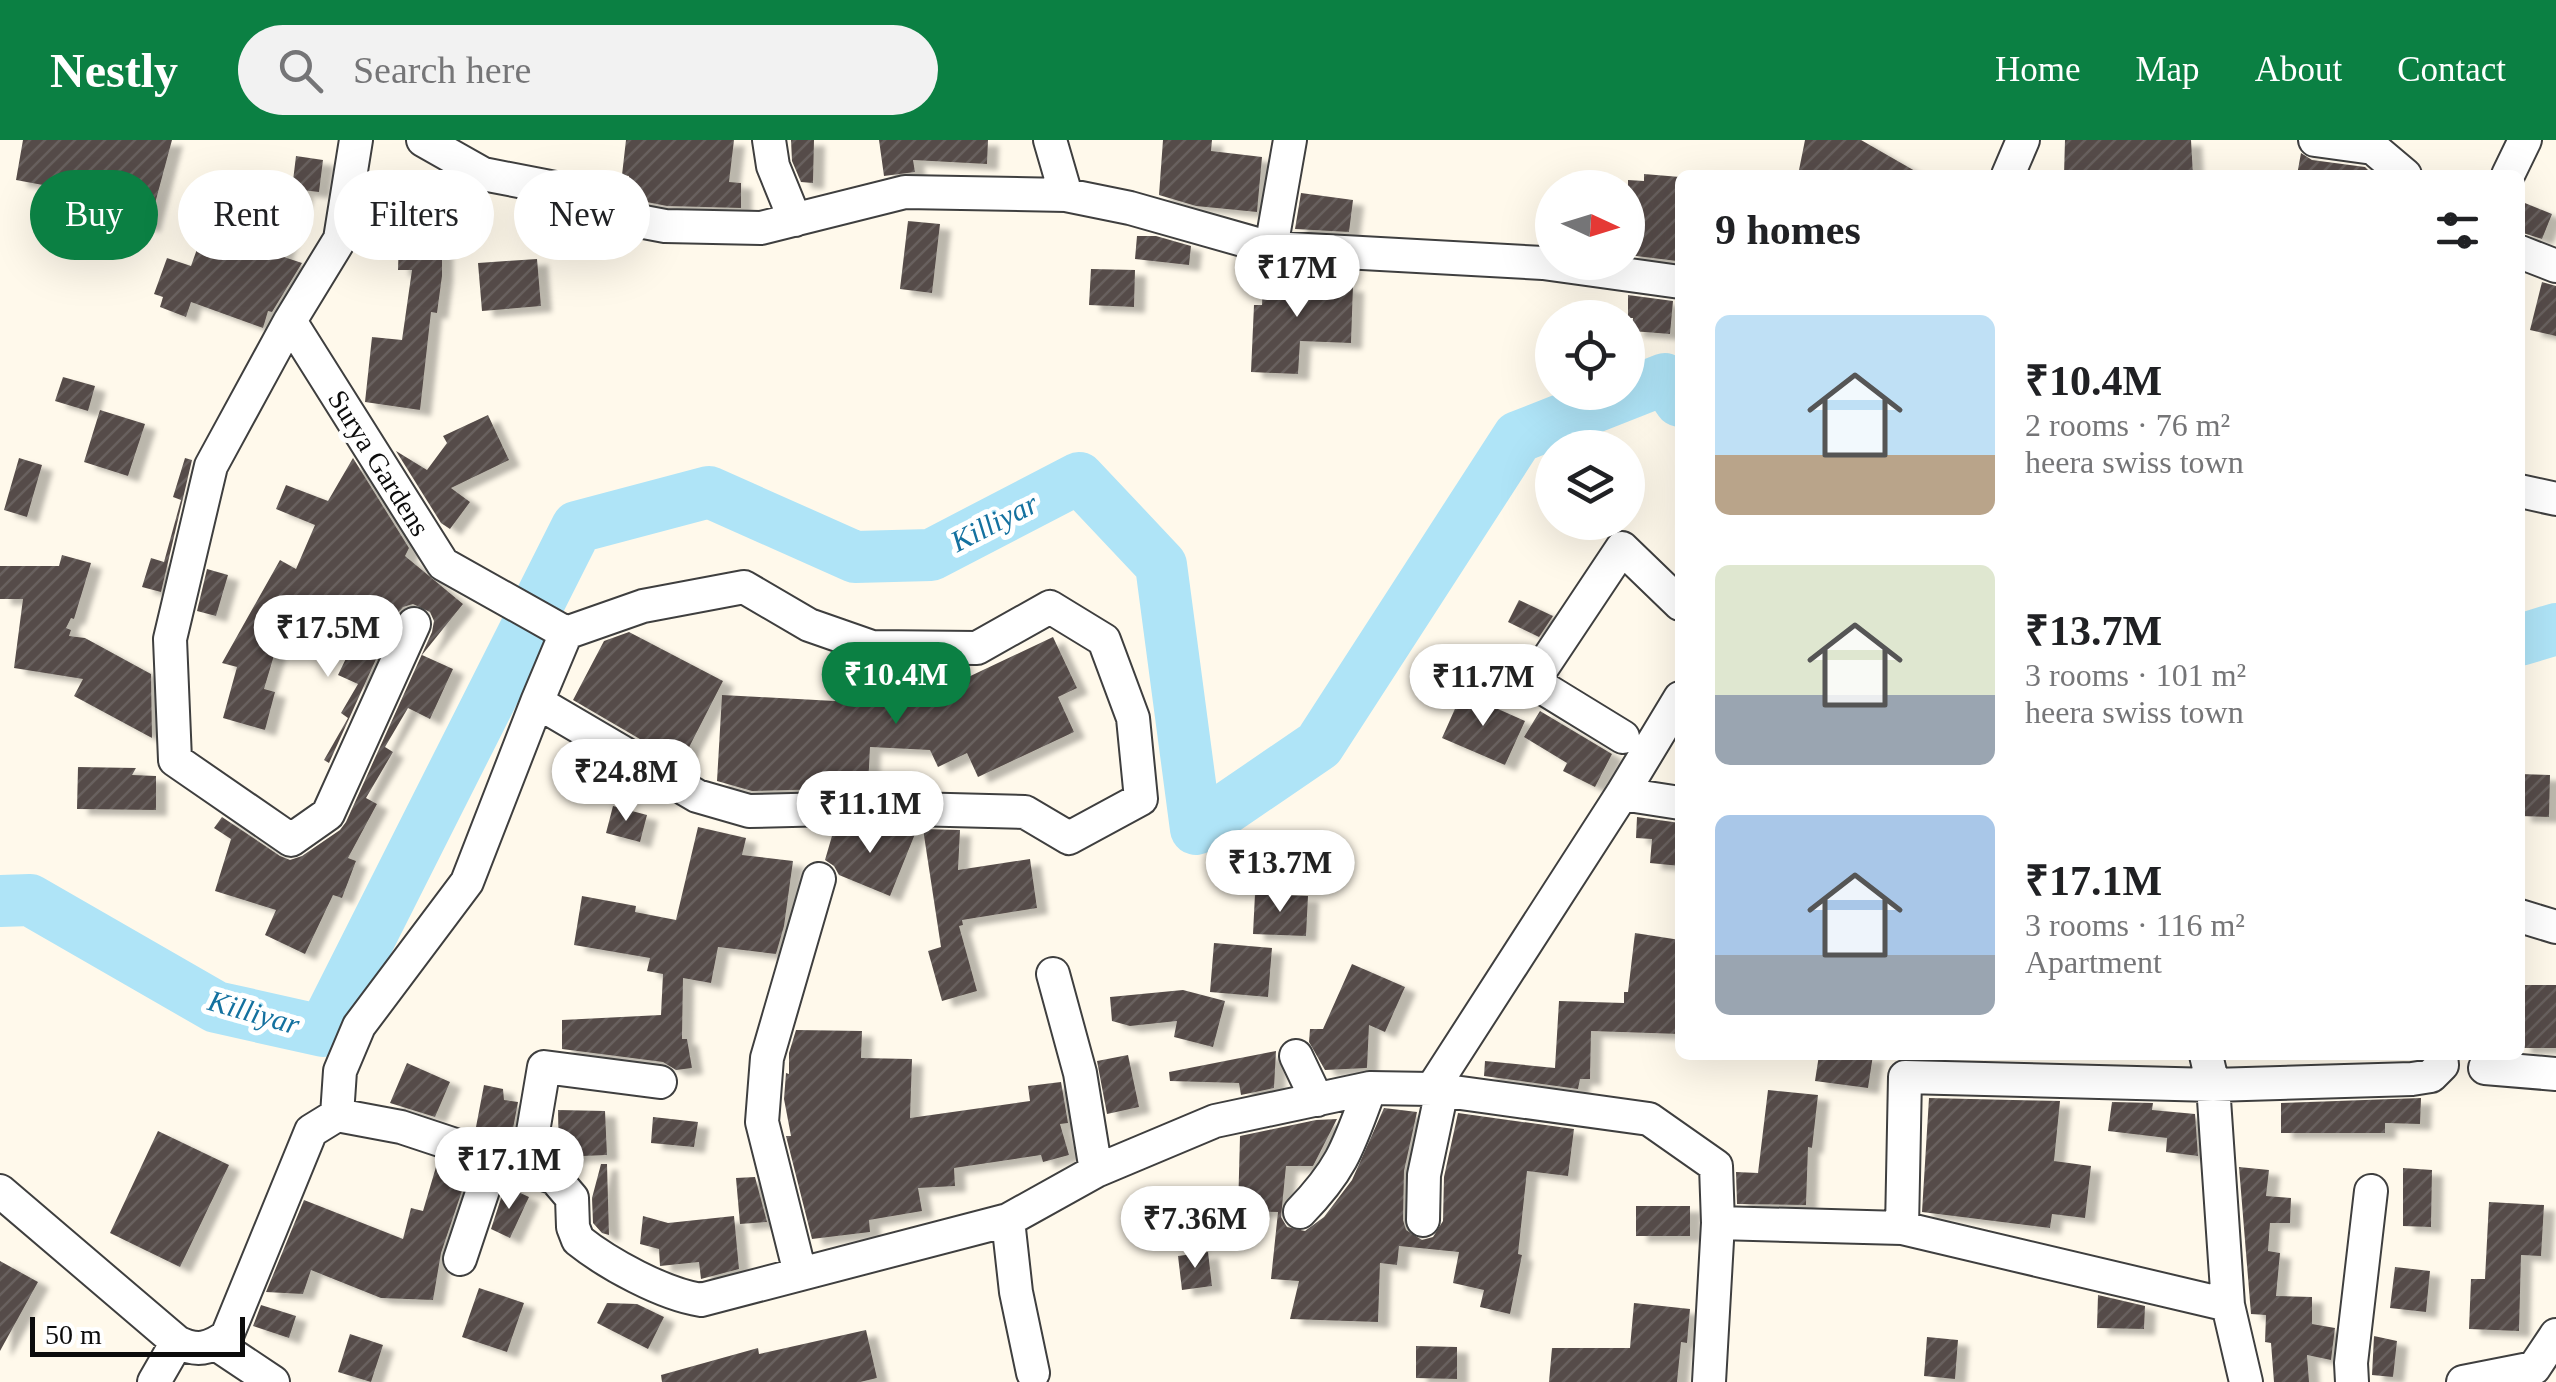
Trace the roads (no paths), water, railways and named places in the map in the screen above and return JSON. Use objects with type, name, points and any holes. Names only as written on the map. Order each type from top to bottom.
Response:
[{"type":"street","points":[[356,140],[340,239],[211,466],[170,639],[176,760],[291,840],[328,814],[414,624]]},
{"type":"street","points":[[769,140],[773,166],[795,220]]},
{"type":"street","points":[[1050,140],[1066,195]]},
{"type":"street","points":[[1271,248],[1290,140]]},
{"type":"street","points":[[2010,170],[2023,140]]},
{"type":"street","points":[[2316,140],[2374,148],[2399,170]]},
{"type":"street","points":[[2510,170],[2525,140]]},
{"type":"street","points":[[434,143],[483,174],[586,194],[612,216],[665,226],[760,228],[905,192],[1066,195],[1130,208],[1271,248],[1543,263],[1675,281]]},
{"type":"street","points":[[2525,254],[2556,266]]},
{"type":"street","name":"Surya Gardens","points":[[290,322],[443,564],[566,633]]},
{"type":"street","points":[[2525,492],[2556,499]]},
{"type":"street","points":[[1623,738],[1530,680],[1622,548],[1675,599]]},
{"type":"street","points":[[337,1115],[340,1071],[359,1026],[468,882],[537,702],[566,633],[643,606],[744,587],[809,625],[872,647],[977,648],[1050,607],[1104,640],[1134,718],[1141,799],[1069,838],[1026,812],[872,808],[749,811],[697,796],[537,702]]},
{"type":"street","points":[[1423,1220],[1424,1174],[1437,1089],[1675,706]]},
{"type":"street","points":[[1622,794],[1675,802]]},
{"type":"street","points":[[800,1272],[762,1122],[767,1058],[819,879]]},
{"type":"street","points":[[2525,917],[2556,926]]},
{"type":"street","points":[[1053,974],[1080,1073],[1096,1172]]},
{"type":"street","points":[[1296,1056],[1317,1100]]},
{"type":"street","points":[[1902,1228],[1904,1078],[1926,1066],[2209,1070],[2412,1079],[2431,1076],[2442,1060]]},
{"type":"street","points":[[526,1167],[544,1067],[660,1082]]},
{"type":"street","points":[[2485,1068],[2556,1074]]},
{"type":"street","points":[[2209,1070],[2228,1305],[2246,1382]]},
{"type":"street","points":[[1300,1212],[1328,1184],[1344,1158],[1370,1088]]},
{"type":"street","points":[[154,1382],[199,1345],[227,1336],[310,1131],[337,1115],[400,1126],[555,1178],[572,1198],[573,1227],[578,1240],[646,1280],[701,1300],[1008,1220],[1096,1172],[1215,1121],[1370,1088],[1437,1089],[1649,1118],[1716,1166],[1718,1223],[1709,1382]]},
{"type":"street","points":[[460,1259],[494,1157]]},
{"type":"street","points":[[0,1191],[199,1345],[273,1382]]},
{"type":"street","points":[[2352,1382],[2350,1363],[2370,1191]]},
{"type":"street","points":[[1008,1220],[1016,1292],[1032,1373]]},
{"type":"street","points":[[1718,1223],[1902,1228],[2228,1305]]},
{"type":"street","points":[[2463,1382],[2545,1368],[2556,1334]]},
{"type":"waterway","name":"Killiyar","points":[[0,901],[30,900],[216,1007],[323,1031],[577,527],[709,492],[855,557],[931,555],[1079,478],[1161,565],[1196,829],[1319,745],[1518,437],[1665,379],[1675,394]]},
{"type":"waterway","name":"Killiyar","points":[[2525,638],[2556,629]]}]
